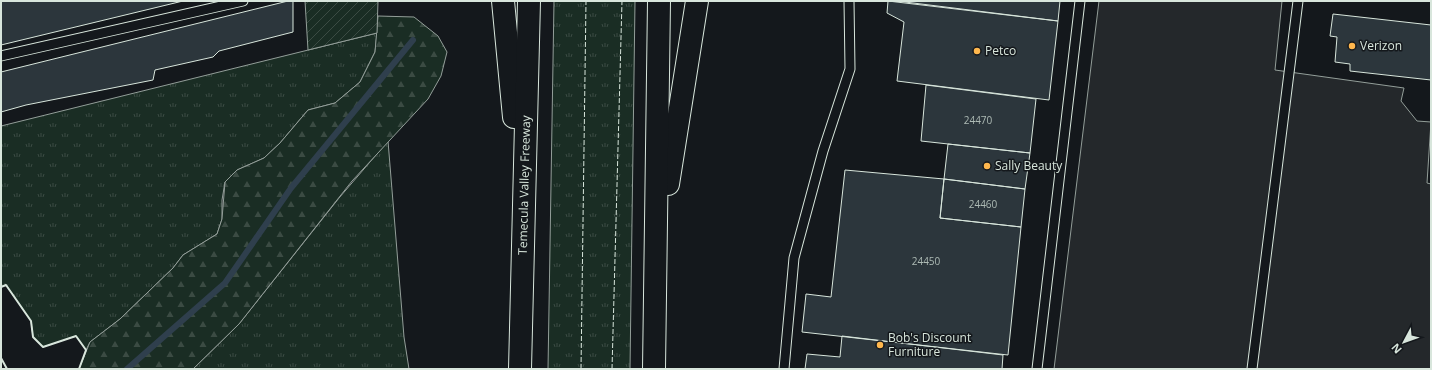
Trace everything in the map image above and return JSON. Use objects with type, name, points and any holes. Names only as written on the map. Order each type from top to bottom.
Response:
[{"type":"highway","points":[[503,1],[524,218]]},
{"type":"highway","name":"Temecula Valley Freeway","points":[[520,369],[529,1]]},
{"type":"highway","points":[[654,369],[659,1]]},
{"type":"highway","points":[[656,258],[697,1]]},
{"type":"lane","points":[[1,56],[243,1]]},
{"type":"lane","points":[[784,369],[794,258],[823,151],[850,69],[849,1]]},
{"type":"lane","points":[[1037,369],[1080,1]]},
{"type":"lane","points":[[1252,369],[1298,1]]},
{"type":"green space","points":[[305,1],[378,1],[377,33],[308,50]]},
{"type":"green space","points":[[554,1],[635,1],[630,369],[548,369]]},
{"type":"green space","points":[[378,16],[414,17],[438,36],[447,52],[441,76],[428,99],[352,181],[239,324],[193,369],[79,369],[90,342],[120,319],[173,268],[183,255],[217,234],[222,219],[225,182],[237,170],[264,158],[280,143],[308,110],[335,103],[360,82],[375,52]]},
{"type":"green space","points":[[377,33],[375,52],[360,82],[335,103],[308,110],[280,143],[264,158],[237,170],[225,182],[222,200],[222,219],[217,234],[183,255],[173,268],[120,319],[90,342],[86,350],[76,336],[43,347],[33,337],[31,321],[6,285],[1,287],[1,126]]},
{"type":"green space","points":[[388,141],[404,337],[409,369],[193,369],[239,324],[339,198]]},
{"type":"shaded area","points":[[1099,1],[1282,1],[1275,70],[1404,88],[1401,101],[1417,121],[1431,122],[1427,183],[1431,184],[1431,369],[1054,369]]},
{"type":"building","points":[[1,1],[183,1],[1,45]]},
{"type":"building","points":[[293,1],[293,32],[219,51],[213,57],[155,70],[153,80],[26,105],[1,112],[1,72]]},
{"type":"building","name":"Petco","points":[[888,1],[1058,21],[1049,100],[897,81],[904,22],[887,13]]},
{"type":"building","points":[[897,1],[1060,1],[1058,21]]},
{"type":"building","points":[[1333,14],[1431,25],[1431,80],[1350,71],[1350,64],[1335,62],[1337,37],[1330,36]]},
{"type":"building","points":[[926,85],[1036,99],[1030,153],[921,141]]},
{"type":"building","name":"Sally Beauty","points":[[948,144],[1030,153],[1025,189],[944,179]]},
{"type":"building","points":[[845,170],[944,179],[940,218],[1021,227],[1008,355],[802,332],[806,294],[831,297]]},
{"type":"building","points":[[944,179],[1025,189],[1021,227],[940,218]]},
{"type":"building","name":"Bob's Discount Furniture","points":[[842,336],[1003,355],[1002,369],[805,369],[807,354],[840,357]]},
{"type":"waterway","points":[[127,369],[225,283],[291,188],[413,40]]},
{"type":"fence","points":[[581,369],[586,1]]},
{"type":"fence","points":[[612,369],[622,1]]},
{"type":"wall","points":[[1,287],[6,285],[31,321],[33,337],[43,347],[76,336],[86,350],[79,369]]},
{"type":"wall","points":[[1,358],[7,369]]},
{"type":"place","name":"Verizon","points":[[1352,46]]},
{"type":"place","name":"Petco","points":[[977,51]]},
{"type":"place","name":"Sally Beauty","points":[[987,166]]},
{"type":"place","name":"Bob's Discount Furniture","points":[[880,345]]}]
